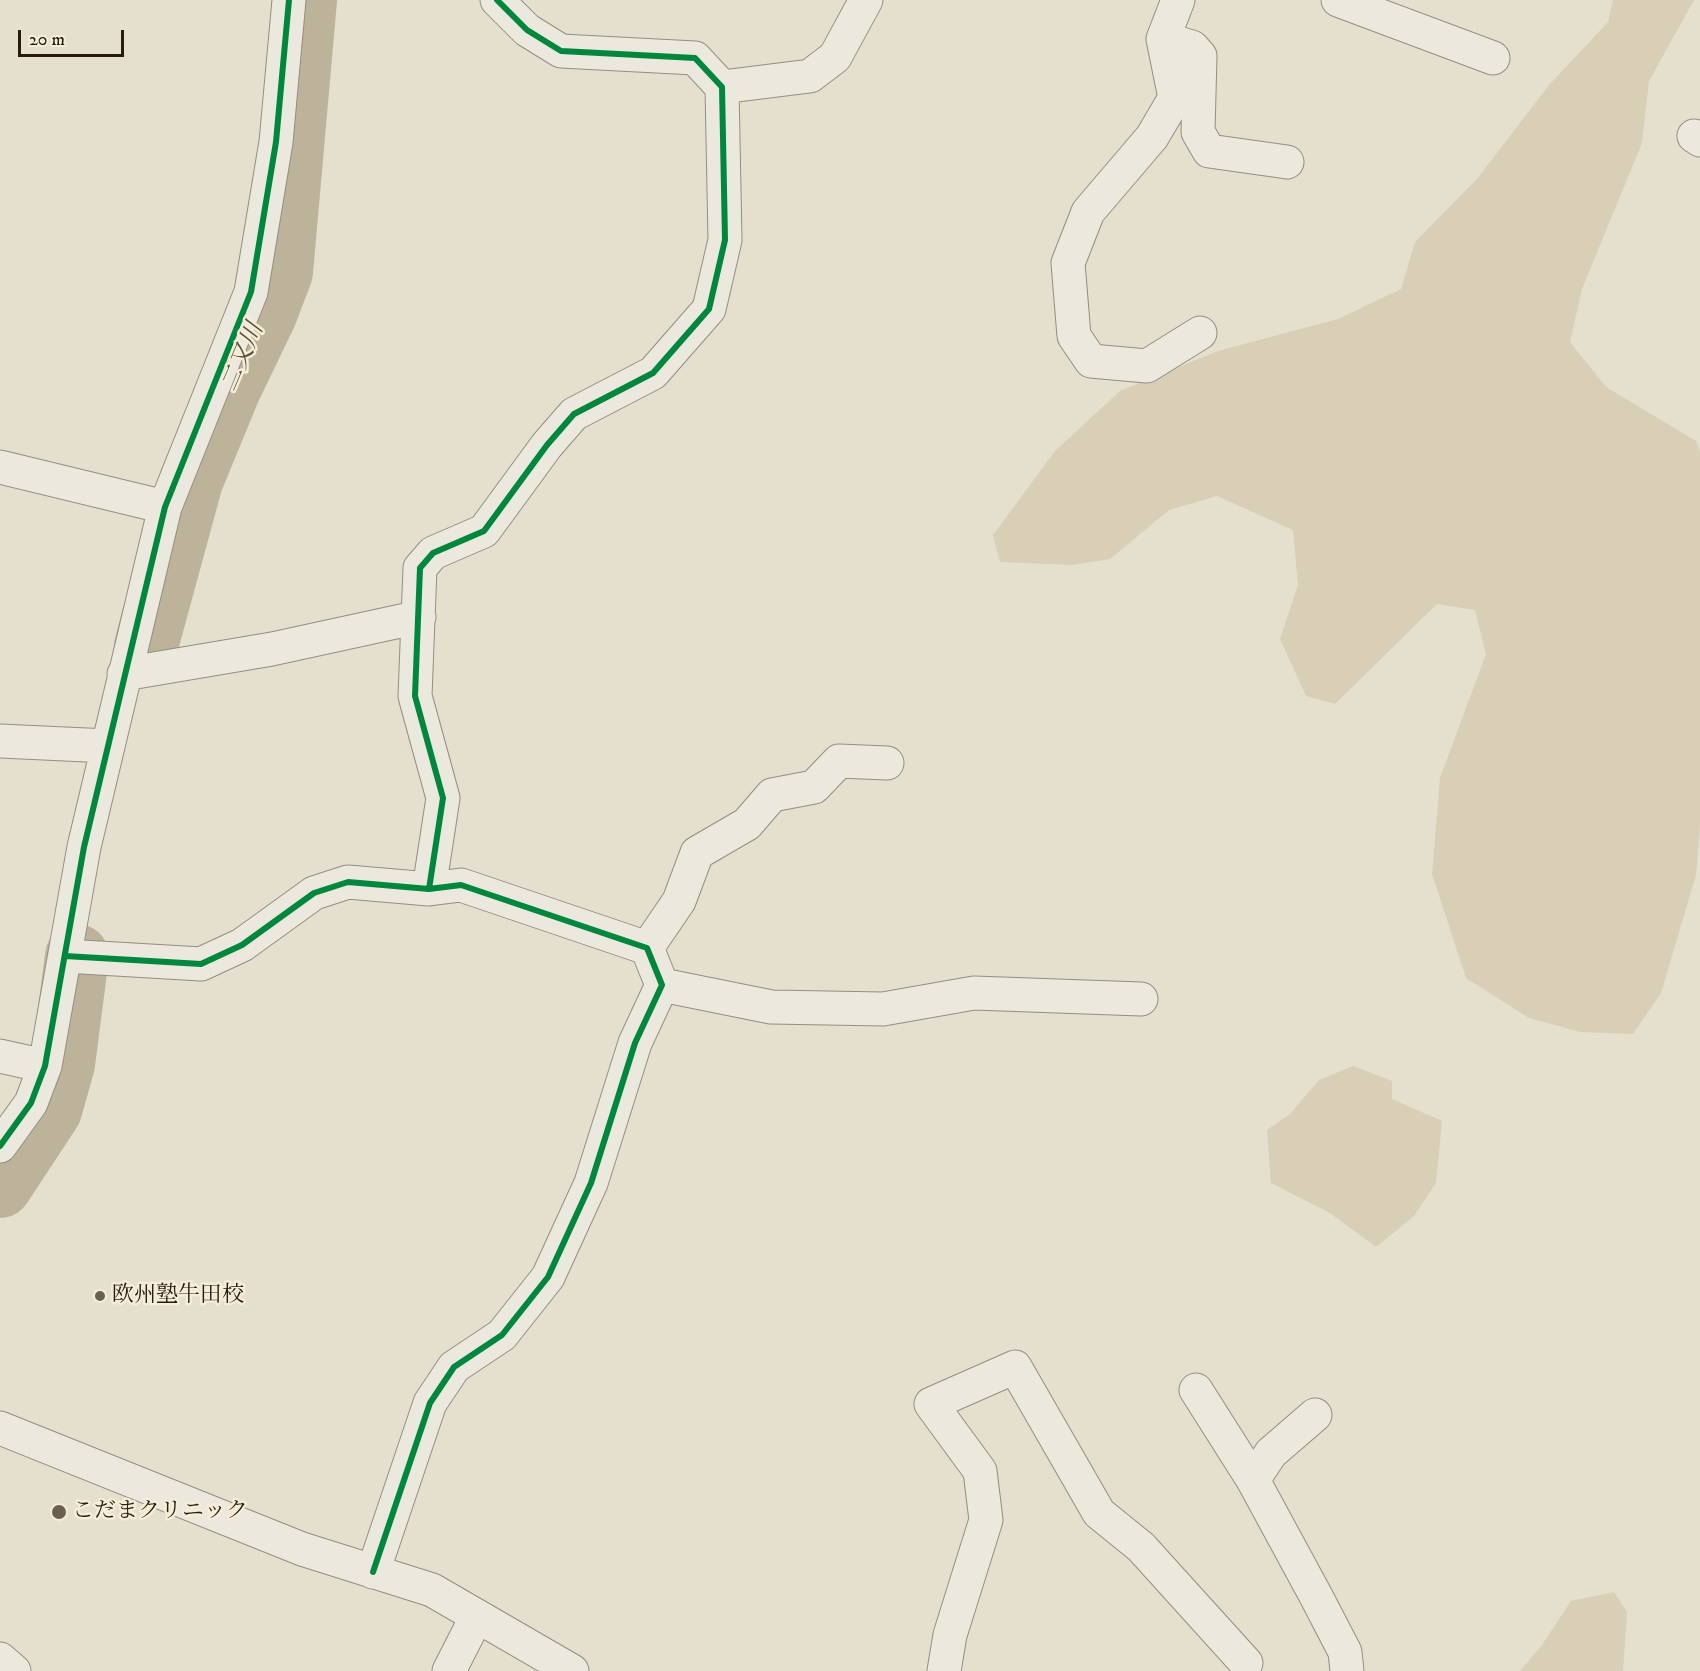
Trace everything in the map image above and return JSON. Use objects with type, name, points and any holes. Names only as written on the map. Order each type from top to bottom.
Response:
[{"type":"street","points":[[0,1146],[31,1103],[45,1066],[84,847],[165,507],[251,292],[276,142],[289,0]]},
{"type":"street","points":[[429,889],[443,798],[416,696],[420,568],[433,553],[484,531],[547,445],[574,414],[653,373],[709,309],[725,240],[722,87],[695,58],[561,51],[527,30],[498,0]]},
{"type":"street","points":[[722,87],[810,76],[835,57],[866,0]]},
{"type":"street","points":[[1178,0],[1163,39],[1175,98],[1152,137],[1088,212],[1068,263],[1074,336],[1090,361],[1147,366],[1200,333]]},
{"type":"street","points":[[1338,0],[1493,58]]},
{"type":"street","points":[[1163,39],[1192,47],[1200,56],[1198,132],[1209,151],[1287,162]]},
{"type":"street","points":[[0,467],[165,507]]},
{"type":"street","points":[[124,674],[272,649],[419,617]]},
{"type":"street","points":[[0,741],[108,746]]},
{"type":"street","points":[[647,948],[679,901],[698,854],[747,824],[772,795],[814,787],[838,762],[887,763]]},
{"type":"street","points":[[65,956],[201,964],[242,945],[314,892],[348,882],[429,889],[461,885],[647,948],[662,985],[634,1043],[591,1183],[548,1277],[502,1335],[454,1367],[430,1403],[373,1572]]},
{"type":"street","points":[[662,985],[771,1007],[884,1009],[974,993],[1141,999]]},
{"type":"street","points":[[0,1056],[45,1066]]},
{"type":"street","points":[[944,1671],[950,1635],[986,1520],[980,1472],[931,1404],[1015,1367],[1100,1513],[1141,1546],[1246,1663]]},
{"type":"street","points":[[1196,1390],[1252,1480],[1345,1652],[1347,1671]]},
{"type":"street","points":[[1252,1480],[1271,1453],[1315,1415]]},
{"type":"street","points":[[0,1428],[302,1549],[432,1590],[572,1671]]},
{"type":"street","points":[[449,1671],[477,1616]]},
{"type":"street","points":[[0,1659],[14,1671]]},
{"type":"shaded area","points":[[1613,0],[1694,0],[1649,81],[1642,143],[1582,289],[1570,342],[1606,387],[1696,441],[1700,452],[1700,825],[1696,875],[1661,993],[1633,1034],[1580,1032],[1529,1018],[1466,978],[1432,874],[1440,778],[1486,654],[1475,610],[1437,604],[1335,704],[1306,696],[1280,639],[1298,585],[1293,530],[1217,496],[1169,510],[1110,559],[1073,565],[1000,562],[993,535],[1055,451],[1120,391],[1218,351],[1338,319],[1401,289],[1415,242],[1477,179],[1549,85],[1608,22]]},
{"type":"shaded area","points":[[1353,1066],[1392,1081],[1392,1099],[1442,1121],[1436,1183],[1414,1216],[1376,1247],[1330,1213],[1271,1183],[1267,1130],[1290,1114],[1319,1080]]},
{"type":"shaded area","points":[[1614,1592],[1627,1612],[1623,1671],[1520,1671],[1542,1645],[1571,1601]]},
{"type":"waterway","name":"二又川","points":[[146,646],[191,481],[228,391],[265,314],[281,272],[305,0]]},
{"type":"waterway","name":"二又川","points":[[0,1186],[50,1110],[63,1064],[77,956]]},
{"type":"cycle path","points":[[0,1146],[31,1103],[45,1066],[84,847],[165,507],[251,292],[276,142],[289,0]]},
{"type":"cycle path","points":[[429,889],[443,798],[415,696],[420,568],[433,553],[484,531],[547,445],[574,414],[653,373],[709,309],[725,240],[722,87],[695,58],[561,51],[527,30],[497,0]]},
{"type":"cycle path","points":[[65,956],[201,964],[242,945],[314,893],[348,882],[429,889],[461,885],[647,948],[662,985],[635,1043],[591,1183],[548,1277],[502,1335],[454,1367],[430,1403],[373,1572]]},
{"type":"place","name":"欧州塾牛田校","points":[[100,1296]]},
{"type":"place","name":"こだまクリニック","points":[[59,1512]]}]
